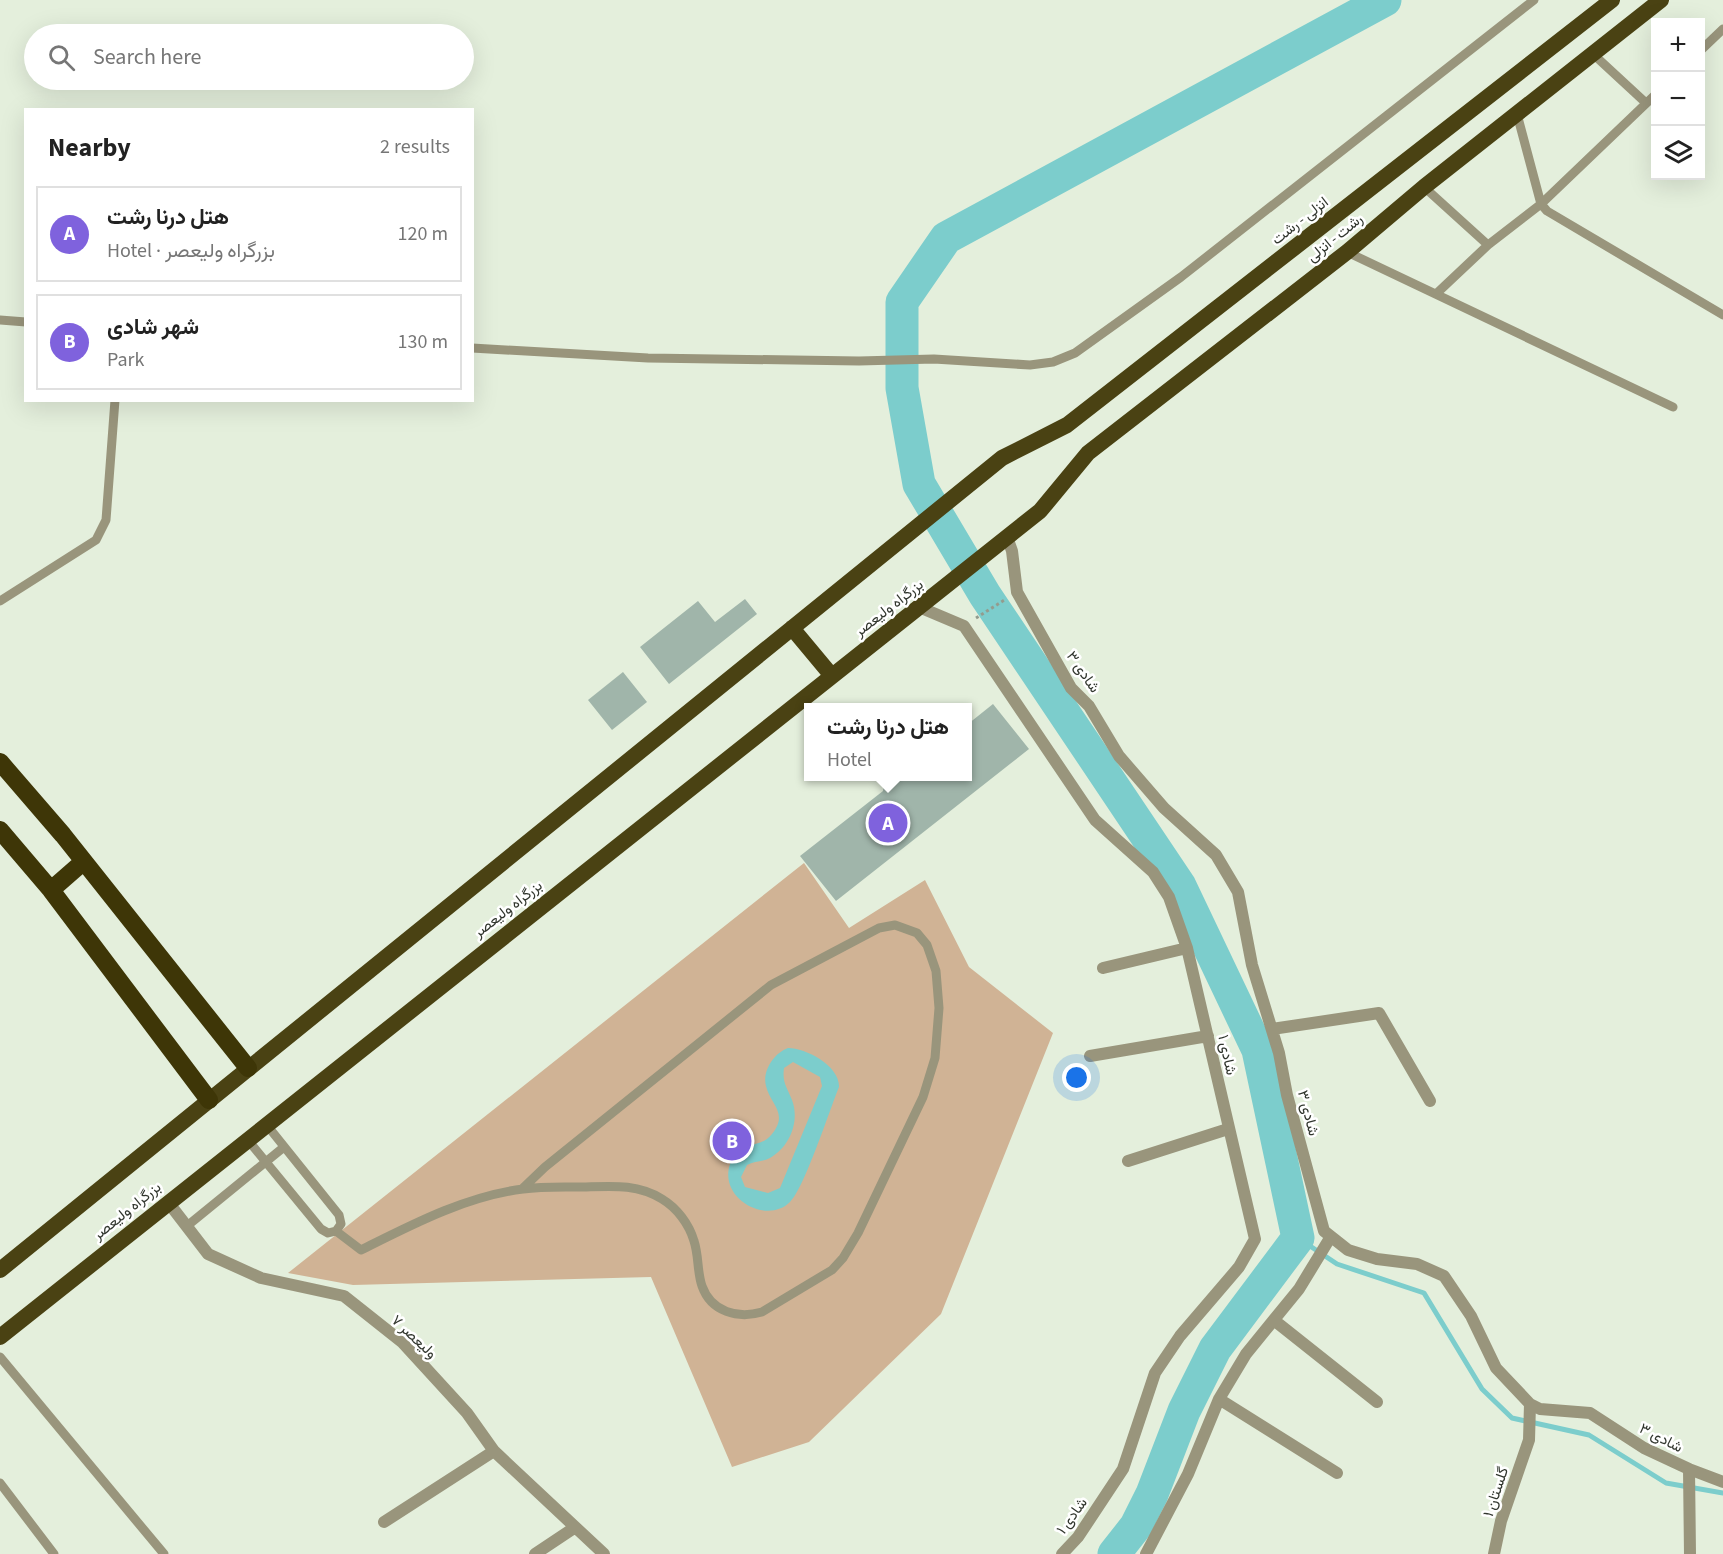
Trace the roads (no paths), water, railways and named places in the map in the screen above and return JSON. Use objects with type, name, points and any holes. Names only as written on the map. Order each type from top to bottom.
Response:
[{"type":"highway","name":"انزلی - رشت","points":[[792,628],[1002,458],[1067,425],[1612,0]]},
{"type":"highway","name":"رشت - انزلی","points":[[1040,511],[1088,453],[1347,252],[1424,187],[1661,0]]},
{"type":"highway","name":"بزرگراه ولیعصر","points":[[0,1337],[1040,511]]},
{"type":"highway","points":[[0,1269],[792,628],[831,676]]},
{"type":"highway","points":[[4,773],[83,862],[248,1068]]},
{"type":"highway","points":[[0,830],[51,890],[209,1100]]},
{"type":"highway","points":[[51,890],[83,862]]},
{"type":"street","name":"شادی ۳","points":[[1004,540],[1012,551],[1017,592],[1071,688],[1089,706],[1119,756],[1164,808],[1216,855],[1239,892],[1252,965],[1272,1029],[1324,1231],[1330,1238]]},
{"type":"street","name":"شادی ۱","points":[[924,603],[964,626],[1095,820],[1153,872],[1169,897],[1187,948],[1255,1239],[1239,1267],[1180,1336],[1155,1373],[1123,1469],[1078,1537],[1062,1554]]},
{"type":"street","points":[[1103,968],[1187,948]]},
{"type":"street","points":[[1272,1029],[1379,1013],[1430,1101]]},
{"type":"street","points":[[1090,1056],[1208,1036]]},
{"type":"street","points":[[1128,1161],[1228,1129]]},
{"type":"street","name":"ولیعصر ۷","points":[[168,1202],[208,1254],[250,1273],[344,1296],[402,1342],[467,1413],[494,1451],[604,1554]]},
{"type":"street","points":[[1146,1554],[1188,1474],[1218,1400],[1246,1354],[1299,1288],[1330,1238],[1348,1250],[1377,1259],[1417,1264],[1444,1276],[1471,1316],[1496,1368],[1530,1404]]},
{"type":"street","points":[[1275,1320],[1377,1402]]},
{"type":"street","points":[[1218,1400],[1337,1473]]},
{"type":"street","name":"شادی ۳","points":[[1530,1404],[1540,1409],[1590,1413],[1689,1474],[1723,1482]]},
{"type":"street","name":"گلستان ۱","points":[[1494,1554],[1501,1521],[1529,1440],[1530,1404]]},
{"type":"street","points":[[384,1522],[494,1451]]},
{"type":"street","points":[[1689,1474],[1690,1554]]},
{"type":"street","points":[[535,1554],[574,1528]]},
{"type":"lane","points":[[474,348],[648,358],[859,362],[934,359],[1030,365],[1053,362],[1075,353],[1181,277],[1534,0]]},
{"type":"lane","points":[[1705,47],[1723,29]]},
{"type":"lane","points":[[1593,54],[1646,103]]},
{"type":"lane","points":[[1436,294],[1488,245],[1540,204],[1651,98]]},
{"type":"lane","points":[[1517,114],[1540,204],[1547,211],[1723,315]]},
{"type":"lane","points":[[1424,187],[1488,245]]},
{"type":"lane","points":[[1347,252],[1673,406]]},
{"type":"lane","points":[[0,320],[24,322]]},
{"type":"lane","points":[[0,601],[96,540],[106,520],[115,402]]},
{"type":"lane","points":[[336,1231],[361,1250],[410,1226],[480,1198],[522,1189],[627,1186],[662,1199],[682,1217],[689,1230],[705,1295],[720,1309],[730,1314],[752,1315],[762,1312],[832,1270],[843,1258],[858,1233],[930,1078],[938,1041],[939,1008],[936,971],[927,945],[917,933],[903,926],[879,928],[771,985],[544,1167],[522,1189]]},
{"type":"lane","points":[[247,1139],[321,1229],[328,1233],[336,1231],[341,1224],[339,1215],[266,1124]]},
{"type":"lane","points":[[187,1226],[284,1147]]},
{"type":"lane","points":[[0,1357],[164,1554]]},
{"type":"lane","points":[[0,1483],[54,1554]]},
{"type":"water","points":[[788,1048],[804,1051],[821,1060],[834,1072],[839,1087],[796,1194],[790,1202],[779,1209],[766,1211],[753,1208],[733,1191],[729,1179],[730,1165],[738,1150],[764,1141],[777,1127],[779,1114],[765,1080],[770,1063]],"holes":[[[793,1062],[820,1077],[822,1086],[780,1188],[768,1193],[745,1187],[741,1177],[747,1165],[770,1158],[783,1147],[792,1133],[795,1116],[792,1100],[784,1081],[784,1068]]]},
{"type":"waterway","points":[[1114,1554],[1136,1526],[1152,1494],[1184,1411],[1215,1349],[1298,1238],[1258,1050],[1180,886],[985,595],[919,484],[902,388],[902,302],[946,238],[1385,0]]},
{"type":"waterway","points":[[1298,1238],[1337,1264],[1424,1293],[1482,1389],[1512,1418],[1589,1435],[1666,1483],[1723,1493]]},
{"type":"place","name":"هتل درنا رشت","points":[[888,823]]},
{"type":"place","name":"شهر شادی","points":[[732,1141]]}]
